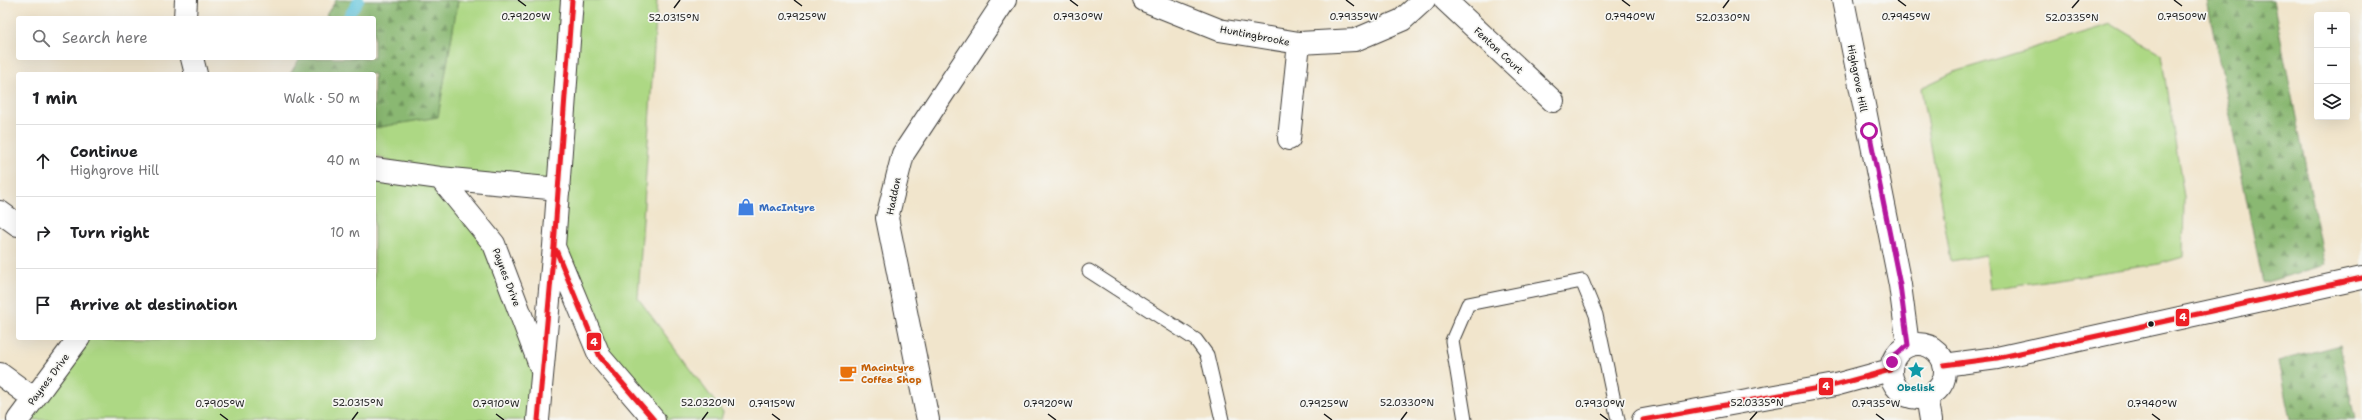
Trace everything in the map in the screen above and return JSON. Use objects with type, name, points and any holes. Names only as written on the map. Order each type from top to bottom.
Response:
[{"type":"street","points":[[185,16],[186,0]]},
{"type":"street","points":[[538,420],[541,368],[559,189],[572,0]]},
{"type":"street","name":"Haddon","points":[[928,420],[887,218],[902,154],[1004,0]]},
{"type":"street","name":"Huntingbrooke","points":[[1144,0],[1219,30],[1299,43],[1355,40],[1402,20],[1424,0]]},
{"type":"street","name":"Fenton Court","points":[[1445,0],[1553,101]]},
{"type":"street","name":"Highgrove Hill","points":[[1843,0],[1900,285],[1908,345]]},
{"type":"street","name":"Huntingbrooke","points":[[1289,139],[1299,43]]},
{"type":"street","points":[[192,60],[196,72]]},
{"type":"street","points":[[376,169],[440,178],[559,189]]},
{"type":"street","name":"Paynes Drive","points":[[440,178],[494,244],[541,368]]},
{"type":"street","points":[[0,212],[16,224]]},
{"type":"street","points":[[554,246],[600,357],[654,420]]},
{"type":"street","points":[[1944,365],[1997,358],[2362,278]]},
{"type":"street","name":"Paynes Drive","points":[[18,420],[77,340]]},
{"type":"street","points":[[1917,343],[1927,345],[1941,356],[1944,365],[1943,380],[1934,393],[1918,398],[1902,393],[1891,379],[1890,370],[1895,355],[1908,345],[1917,343]]},
{"type":"street","points":[[1643,420],[1703,414],[1835,385],[1890,370]]},
{"type":"street","points":[[0,374],[33,398]]},
{"type":"street","points":[[1927,396],[1931,420]]},
{"type":"lane","points":[[1089,271],[1196,340],[1207,355],[1222,420]]},
{"type":"lane","points":[[1465,420],[1452,341],[1468,304],[1582,281],[1596,315],[1618,420]]},
{"type":"green space","points":[[336,0],[458,0],[438,117],[376,128],[376,72],[291,72],[299,60],[376,60],[376,16],[326,16]]},
{"type":"green space","points":[[458,0],[657,0],[638,298],[723,413],[721,420],[654,420],[600,357],[554,246],[559,189],[441,178],[494,244],[541,368],[538,420],[31,420],[78,340],[376,340],[376,169],[438,177],[376,156],[376,128],[438,116]]},
{"type":"green space","points":[[2207,0],[2273,0],[2325,265],[2263,283]]},
{"type":"green space","points":[[2111,24],[2161,54],[2184,197],[2183,257],[2159,264],[1990,289],[1986,255],[1951,261],[1921,88],[1954,72]]},
{"type":"green space","points":[[2340,345],[2355,420],[2290,420],[2278,361]]},
{"type":"waterway","points":[[348,16],[359,0]]},
{"type":"transit line","name":"4","points":[[538,420],[554,246],[572,0]]},
{"type":"transit line","name":"4","points":[[556,250],[600,357],[654,420]]},
{"type":"transit line","name":"4","points":[[1944,365],[1997,358],[2362,278]]},
{"type":"transit line","name":"4","points":[[1643,420],[1835,385],[1890,370]]},
{"type":"place","name":"MacIntyre","points":[[746,207]]},
{"type":"place","name":"Obelisk","points":[[1916,370]]},
{"type":"place","name":"Macintyre Coffee Shop","points":[[848,373]]},
{"type":"route","points":[[1869,131],[1900,285],[1908,345],[1895,355],[1892,362]]}]
